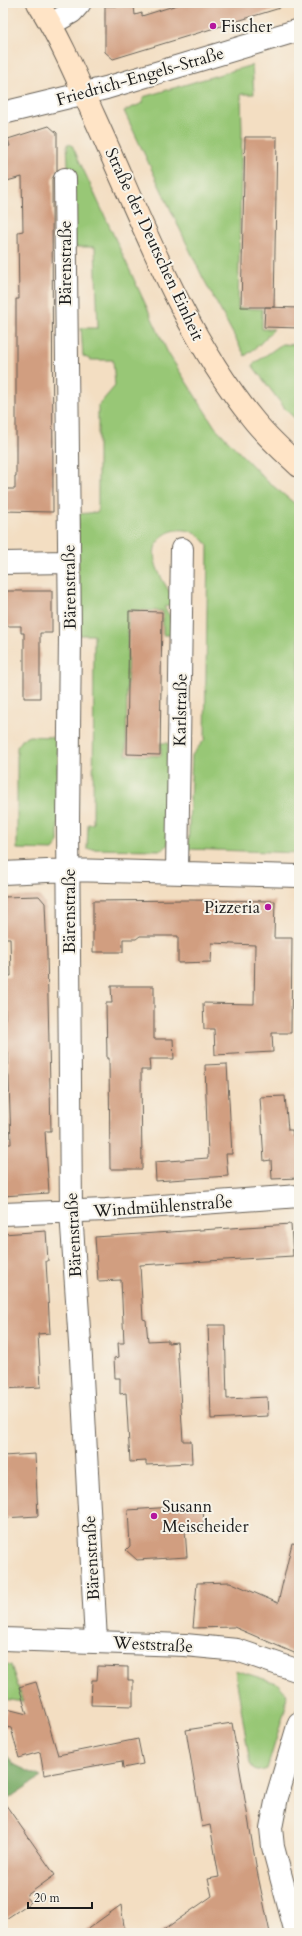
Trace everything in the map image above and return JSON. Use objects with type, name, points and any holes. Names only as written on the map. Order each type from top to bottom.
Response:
[{"type":"street","name":"Straße der Deutschen Einheit","points":[[38,3],[51,24],[154,249],[201,343],[230,388],[253,419],[277,446],[299,466]]},
{"type":"street","points":[[51,24],[72,12],[80,3]]},
{"type":"street","name":"Friedrich-Engels-Straße","points":[[3,113],[84,94],[299,30]]},
{"type":"street","name":"Bärenstraße","points":[[65,179],[69,562],[71,1212],[81,1358],[96,1641]]},
{"type":"street","name":"Karlstraße","points":[[178,872],[182,549]]},
{"type":"street","points":[[3,563],[69,562]]},
{"type":"street","points":[[3,873],[69,870],[299,876]]},
{"type":"street","name":"Windmühlenstraße","points":[[3,1214],[71,1212],[299,1196]]},
{"type":"street","name":"Weststraße","points":[[3,1639],[96,1641],[237,1650],[299,1671]]},
{"type":"street","points":[[296,1933],[273,1847],[271,1828],[277,1797],[299,1723]]},
{"type":"green space","points":[[252,65],[254,94],[241,94],[242,131],[238,308],[262,309],[262,329],[274,329],[258,346],[245,356],[202,276],[124,111],[143,103],[143,97]]},
{"type":"green space","points":[[67,144],[72,145],[168,353],[215,427],[267,481],[299,507],[299,853],[188,849],[192,755],[205,739],[208,546],[201,537],[192,532],[182,530],[173,531],[165,535],[158,541],[155,550],[156,566],[164,583],[177,604],[164,607],[170,616],[172,635],[163,635],[163,611],[128,610],[126,755],[161,756],[161,743],[168,743],[168,845],[162,850],[87,849],[88,824],[93,824],[94,635],[79,635],[78,514],[98,512],[98,406],[115,386],[113,360],[91,360],[83,356],[81,328],[98,328],[95,247],[72,247]]},
{"type":"green space","points":[[282,344],[299,345],[299,422],[286,410],[252,365]]},
{"type":"green space","points":[[29,736],[52,737],[58,743],[58,844],[53,850],[17,849],[17,747],[23,739]]},
{"type":"green space","points":[[3,1663],[11,1665],[23,1702],[3,1699]]},
{"type":"green space","points":[[235,1670],[277,1683],[287,1694],[285,1710],[267,1769],[261,1771],[254,1769],[250,1764]]},
{"type":"green space","points":[[3,1751],[15,1765],[41,1777],[3,1802]]},
{"type":"building","points":[[183,3],[280,3],[280,8],[113,59],[105,52],[105,6],[134,6],[135,15],[142,13],[142,16]]},
{"type":"building","points":[[49,126],[57,133],[57,170],[52,179],[53,512],[3,511],[3,489],[15,489],[16,476],[16,299],[19,299],[18,232],[23,231],[22,177],[3,182],[3,148],[10,146],[8,139]]},
{"type":"building","points":[[245,137],[277,137],[274,307],[241,307]]},
{"type":"building","points":[[265,307],[299,308],[299,328],[264,327]]},
{"type":"building","points":[[3,591],[52,591],[52,633],[40,633],[40,698],[24,698],[24,633],[21,633],[21,626],[3,626]]},
{"type":"building","points":[[129,611],[162,612],[160,755],[127,754]]},
{"type":"building","points":[[39,896],[45,903],[47,954],[51,1131],[45,1131],[49,1193],[3,1196],[3,1144],[11,1144],[8,1052],[3,1052],[3,1019],[5,1019],[4,976],[11,976],[10,938],[3,938],[3,897]]},
{"type":"building","points":[[93,901],[275,901],[274,938],[292,938],[291,1033],[272,1033],[273,1052],[215,1055],[214,1029],[204,1029],[203,1003],[254,1004],[255,945],[212,943],[211,962],[178,963],[178,936],[140,936],[136,939],[123,939],[123,952],[93,952]]},
{"type":"building","points":[[111,986],[154,986],[154,1039],[173,1039],[174,1059],[149,1059],[150,1070],[141,1070],[142,1169],[110,1169],[109,1058],[107,1058],[106,1003],[112,1003]]},
{"type":"building","points":[[227,1064],[232,1154],[226,1154],[228,1176],[156,1181],[155,1162],[208,1158],[205,1065]]},
{"type":"building","points":[[285,1096],[288,1130],[292,1130],[293,1136],[299,1136],[299,1178],[272,1179],[271,1160],[264,1161],[260,1097]]},
{"type":"building","points":[[291,1224],[293,1256],[140,1265],[143,1319],[146,1320],[148,1341],[168,1340],[168,1343],[177,1342],[183,1441],[191,1441],[192,1463],[146,1465],[146,1461],[130,1462],[126,1393],[120,1394],[120,1378],[115,1378],[114,1358],[119,1357],[118,1343],[124,1343],[121,1280],[98,1281],[95,1237]]},
{"type":"building","points":[[46,1231],[50,1333],[38,1334],[41,1387],[3,1389],[3,1234]]},
{"type":"building","points":[[208,1325],[225,1325],[227,1399],[267,1397],[268,1416],[211,1419]]},
{"type":"building","points":[[35,1454],[38,1516],[3,1518],[3,1456]]},
{"type":"building","points":[[203,1505],[204,1528],[185,1529],[187,1557],[137,1560],[126,1550],[130,1546],[128,1510]]},
{"type":"building","points":[[292,1543],[299,1544],[299,1655],[234,1627],[193,1628],[197,1583],[230,1582],[278,1603]]},
{"type":"building","points":[[98,1666],[128,1667],[128,1680],[133,1680],[133,1706],[91,1705],[92,1680],[97,1680]]},
{"type":"building","points":[[36,1682],[58,1755],[138,1739],[143,1764],[123,1768],[122,1761],[44,1775],[40,1752],[19,1758],[11,1728],[3,1726],[3,1721],[7,1709],[27,1714],[19,1687]]},
{"type":"building","points":[[232,1723],[257,1871],[270,1933],[159,1933],[212,1896],[208,1879],[219,1877],[210,1825],[202,1827],[186,1730]]},
{"type":"building","points":[[3,1801],[55,1875],[26,1896],[31,1902],[3,1921]]},
{"type":"building","points":[[121,1905],[125,1933],[82,1933]]},
{"type":"place","name":"Fischer","points":[[213,26]]},
{"type":"place","name":"Pizzeria","points":[[268,907]]},
{"type":"place","name":"Susann Meischeider","points":[[154,1516]]}]
